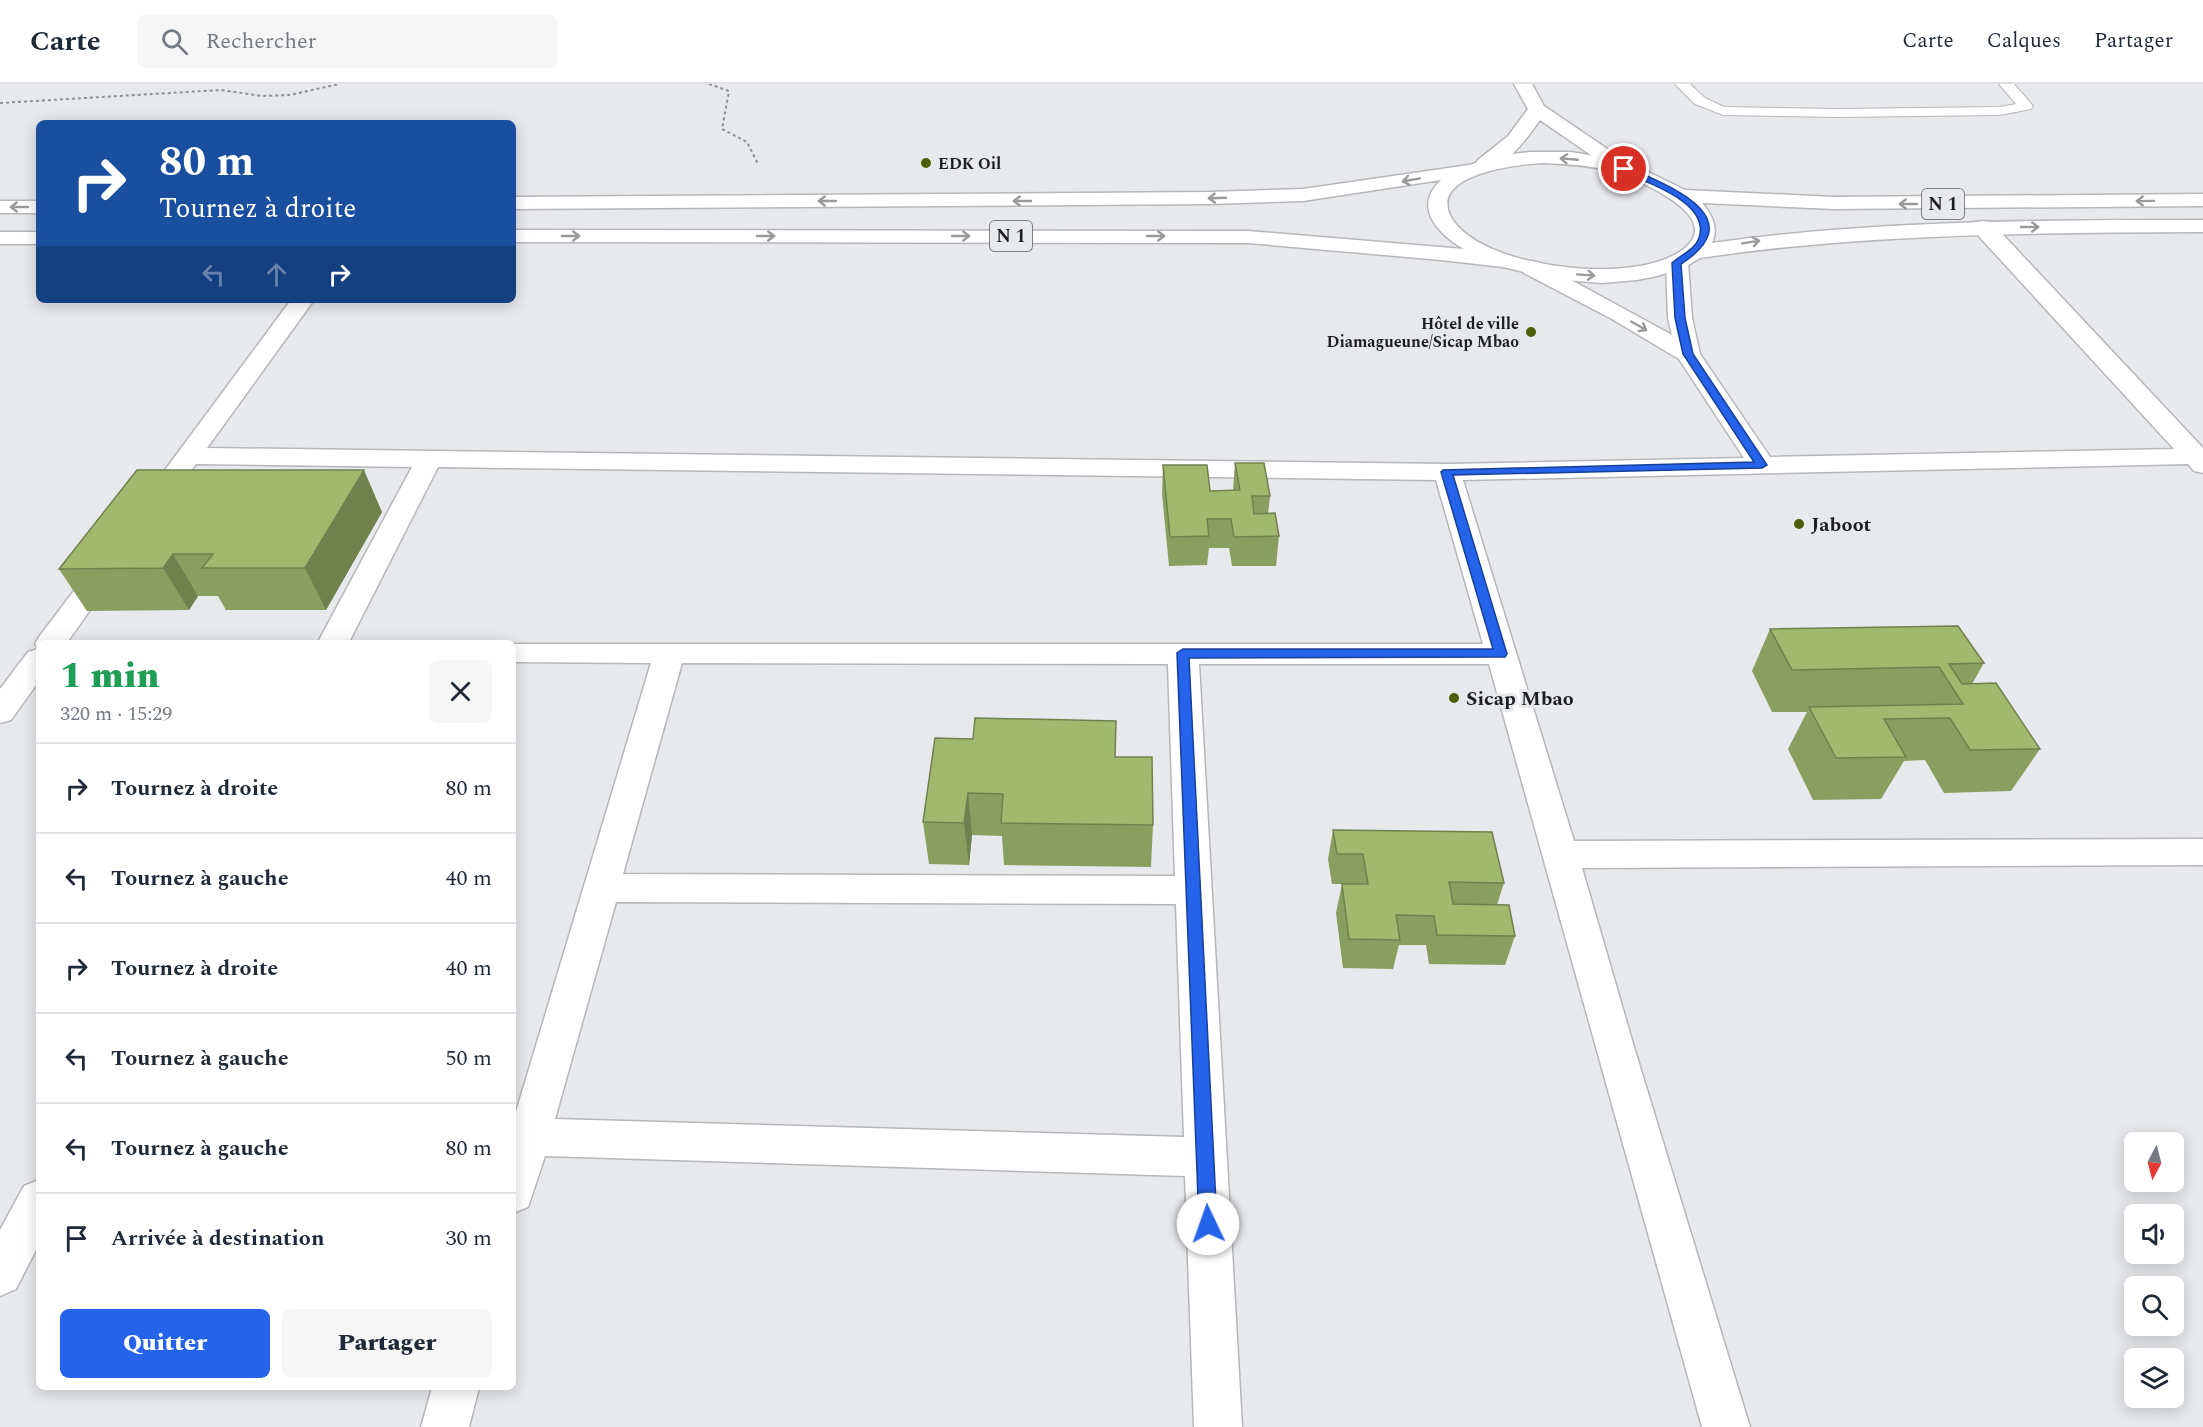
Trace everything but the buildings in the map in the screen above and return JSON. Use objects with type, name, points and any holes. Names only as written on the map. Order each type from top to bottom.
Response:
[{"type":"main road","points":[[1523,84],[1536,109],[1624,169]]},
{"type":"main road","points":[[1477,167],[1505,151],[1523,132],[1536,109]]},
{"type":"main road","name":"N 1","points":[[516,203],[1056,201],[1304,195],[1516,159],[1552,158],[1588,161],[1624,169],[1683,196],[1697,210],[1704,225],[1703,239],[1685,257]]},
{"type":"main road","name":"N 1","points":[[1477,167],[1448,182],[1438,197],[1439,214],[1452,231],[1476,248],[1508,262]]},
{"type":"main road","name":"N 1","points":[[1683,196],[1834,203],[2203,200]]},
{"type":"main road","points":[[0,207],[36,207]]},
{"type":"main road","name":"N 1","points":[[516,236],[1248,237],[1337,242],[1508,262],[1564,274],[1606,276],[1654,270],[1685,257],[1764,240],[1860,232],[1983,227],[2203,225]]},
{"type":"main road","points":[[1983,227],[2200,459]]},
{"type":"main road","points":[[0,238],[36,238]]},
{"type":"main road","points":[[1685,257],[1680,318],[1688,354],[1762,465]]},
{"type":"main road","points":[[1532,268],[1620,314],[1688,354]]},
{"type":"main road","points":[[161,493],[301,303]]},
{"type":"main road","points":[[189,456],[1447,472],[2200,459]]},
{"type":"main road","points":[[334,640],[429,459]]},
{"type":"main road","points":[[1447,472],[1561,855],[1614,1047],[1726,1427]]},
{"type":"main road","points":[[53,640],[120,550]]},
{"type":"main road","points":[[516,652],[1500,654]]},
{"type":"main road","points":[[516,1182],[670,652]]},
{"type":"main road","points":[[1183,653],[1218,1427]]},
{"type":"main road","points":[[0,712],[36,663]]},
{"type":"main road","points":[[1561,855],[2203,852]]},
{"type":"main road","points":[[602,888],[1194,890]]},
{"type":"main road","points":[[529,1137],[1205,1157]]},
{"type":"main road","points":[[0,1274],[36,1206]]},
{"type":"main road","points":[[445,1427],[455,1390]]},
{"type":"lane","points":[[1682,84],[1694,99],[1707,107],[1723,111],[1838,113],[2000,111],[2026,106],[2006,84]]},
{"type":"path","points":[[0,103],[220,90],[262,96],[290,95],[339,84]]},
{"type":"path","points":[[709,84],[729,92],[722,129],[747,142],[780,201]]},
{"type":"place","name":"EDK Oil","points":[[926,163]]},
{"type":"place","name":"Hôtel de ville Diamagueune/Sicap Mbao","points":[[1531,332]]},
{"type":"place","name":"Jaboot","points":[[1799,524]]},
{"type":"place","name":"Sicap Mbao","points":[[1454,698]]},
{"type":"route","points":[[1208,1224],[1183,653],[1500,654],[1447,472],[1762,465],[1688,354],[1680,318],[1677,263],[1694,252],[1703,239],[1704,225],[1697,210],[1683,196],[1624,169]]}]
